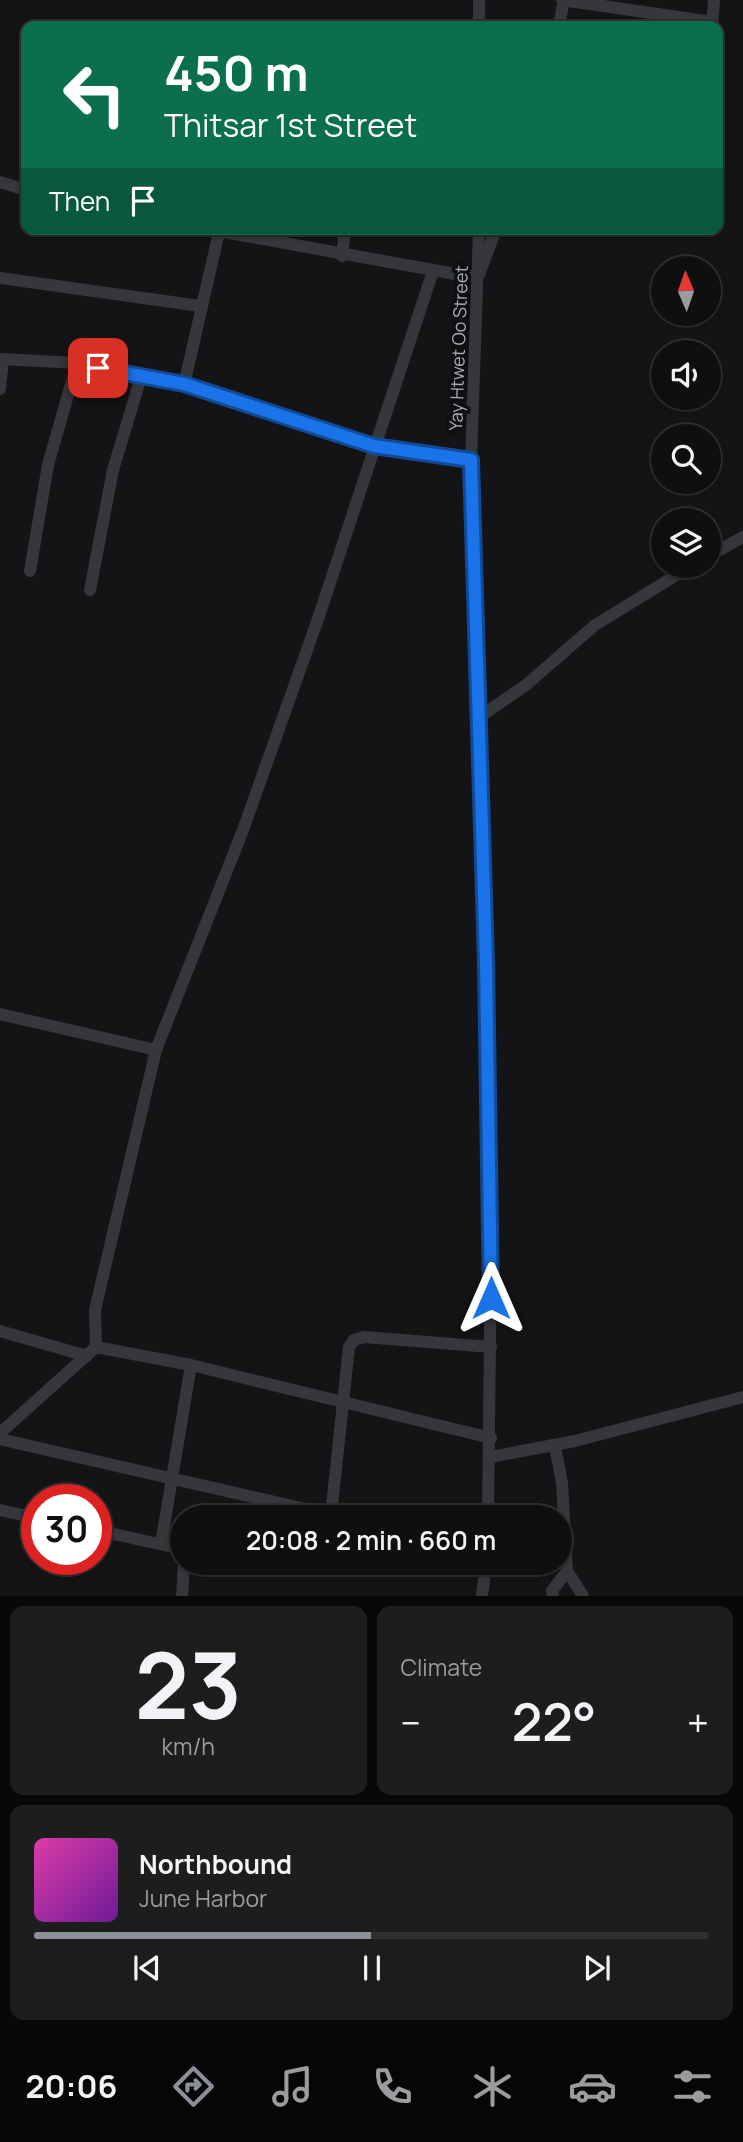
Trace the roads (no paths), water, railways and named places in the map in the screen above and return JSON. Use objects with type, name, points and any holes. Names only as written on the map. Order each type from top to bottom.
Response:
[{"type":"street","points":[[479,0],[479,21]]},
{"type":"street","points":[[560,21],[564,0],[694,21]]},
{"type":"street","points":[[713,21],[715,0]]},
{"type":"street","points":[[0,182],[21,188]]},
{"type":"street","points":[[184,384],[212,235]]},
{"type":"street","points":[[238,235],[342,256],[433,271],[479,275],[494,235]]},
{"type":"street","points":[[342,256],[344,235]]},
{"type":"street","name":"Yay Htwet Oo Street","points":[[479,235],[471,460],[486,962],[491,1347],[488,1505]]},
{"type":"street","points":[[0,1433],[92,1352],[95,1310],[156,1050],[243,830],[318,619],[433,271]]},
{"type":"street","points":[[0,278],[200,306]]},
{"type":"street","points":[[0,389],[2,359],[77,363],[184,384],[374,446],[471,460]]},
{"type":"street","points":[[30,571],[48,465],[77,363]]},
{"type":"street","points":[[90,590],[113,470],[141,377]]},
{"type":"street","points":[[721,549],[743,537]]},
{"type":"street","points":[[478,719],[526,685],[595,625],[672,578]]},
{"type":"street","points":[[0,1014],[156,1050]]},
{"type":"street","points":[[0,1331],[92,1352],[191,1365],[491,1438]]},
{"type":"street","points":[[336,1505],[349,1347],[354,1340],[364,1337],[491,1347]]},
{"type":"street","points":[[160,1544],[191,1365]]},
{"type":"street","points":[[490,1457],[555,1446],[743,1397]]},
{"type":"street","points":[[0,1439],[284,1505]]},
{"type":"street","points":[[555,1446],[563,1505]]},
{"type":"street","points":[[0,1510],[21,1514]]},
{"type":"street","points":[[112,1534],[170,1548]]},
{"type":"street","points":[[182,1596],[183,1575]]},
{"type":"street","points":[[482,1596],[485,1575]]},
{"type":"street","points":[[552,1596],[552,1591],[564,1575]]},
{"type":"street","points":[[570,1575],[583,1596]]}]
